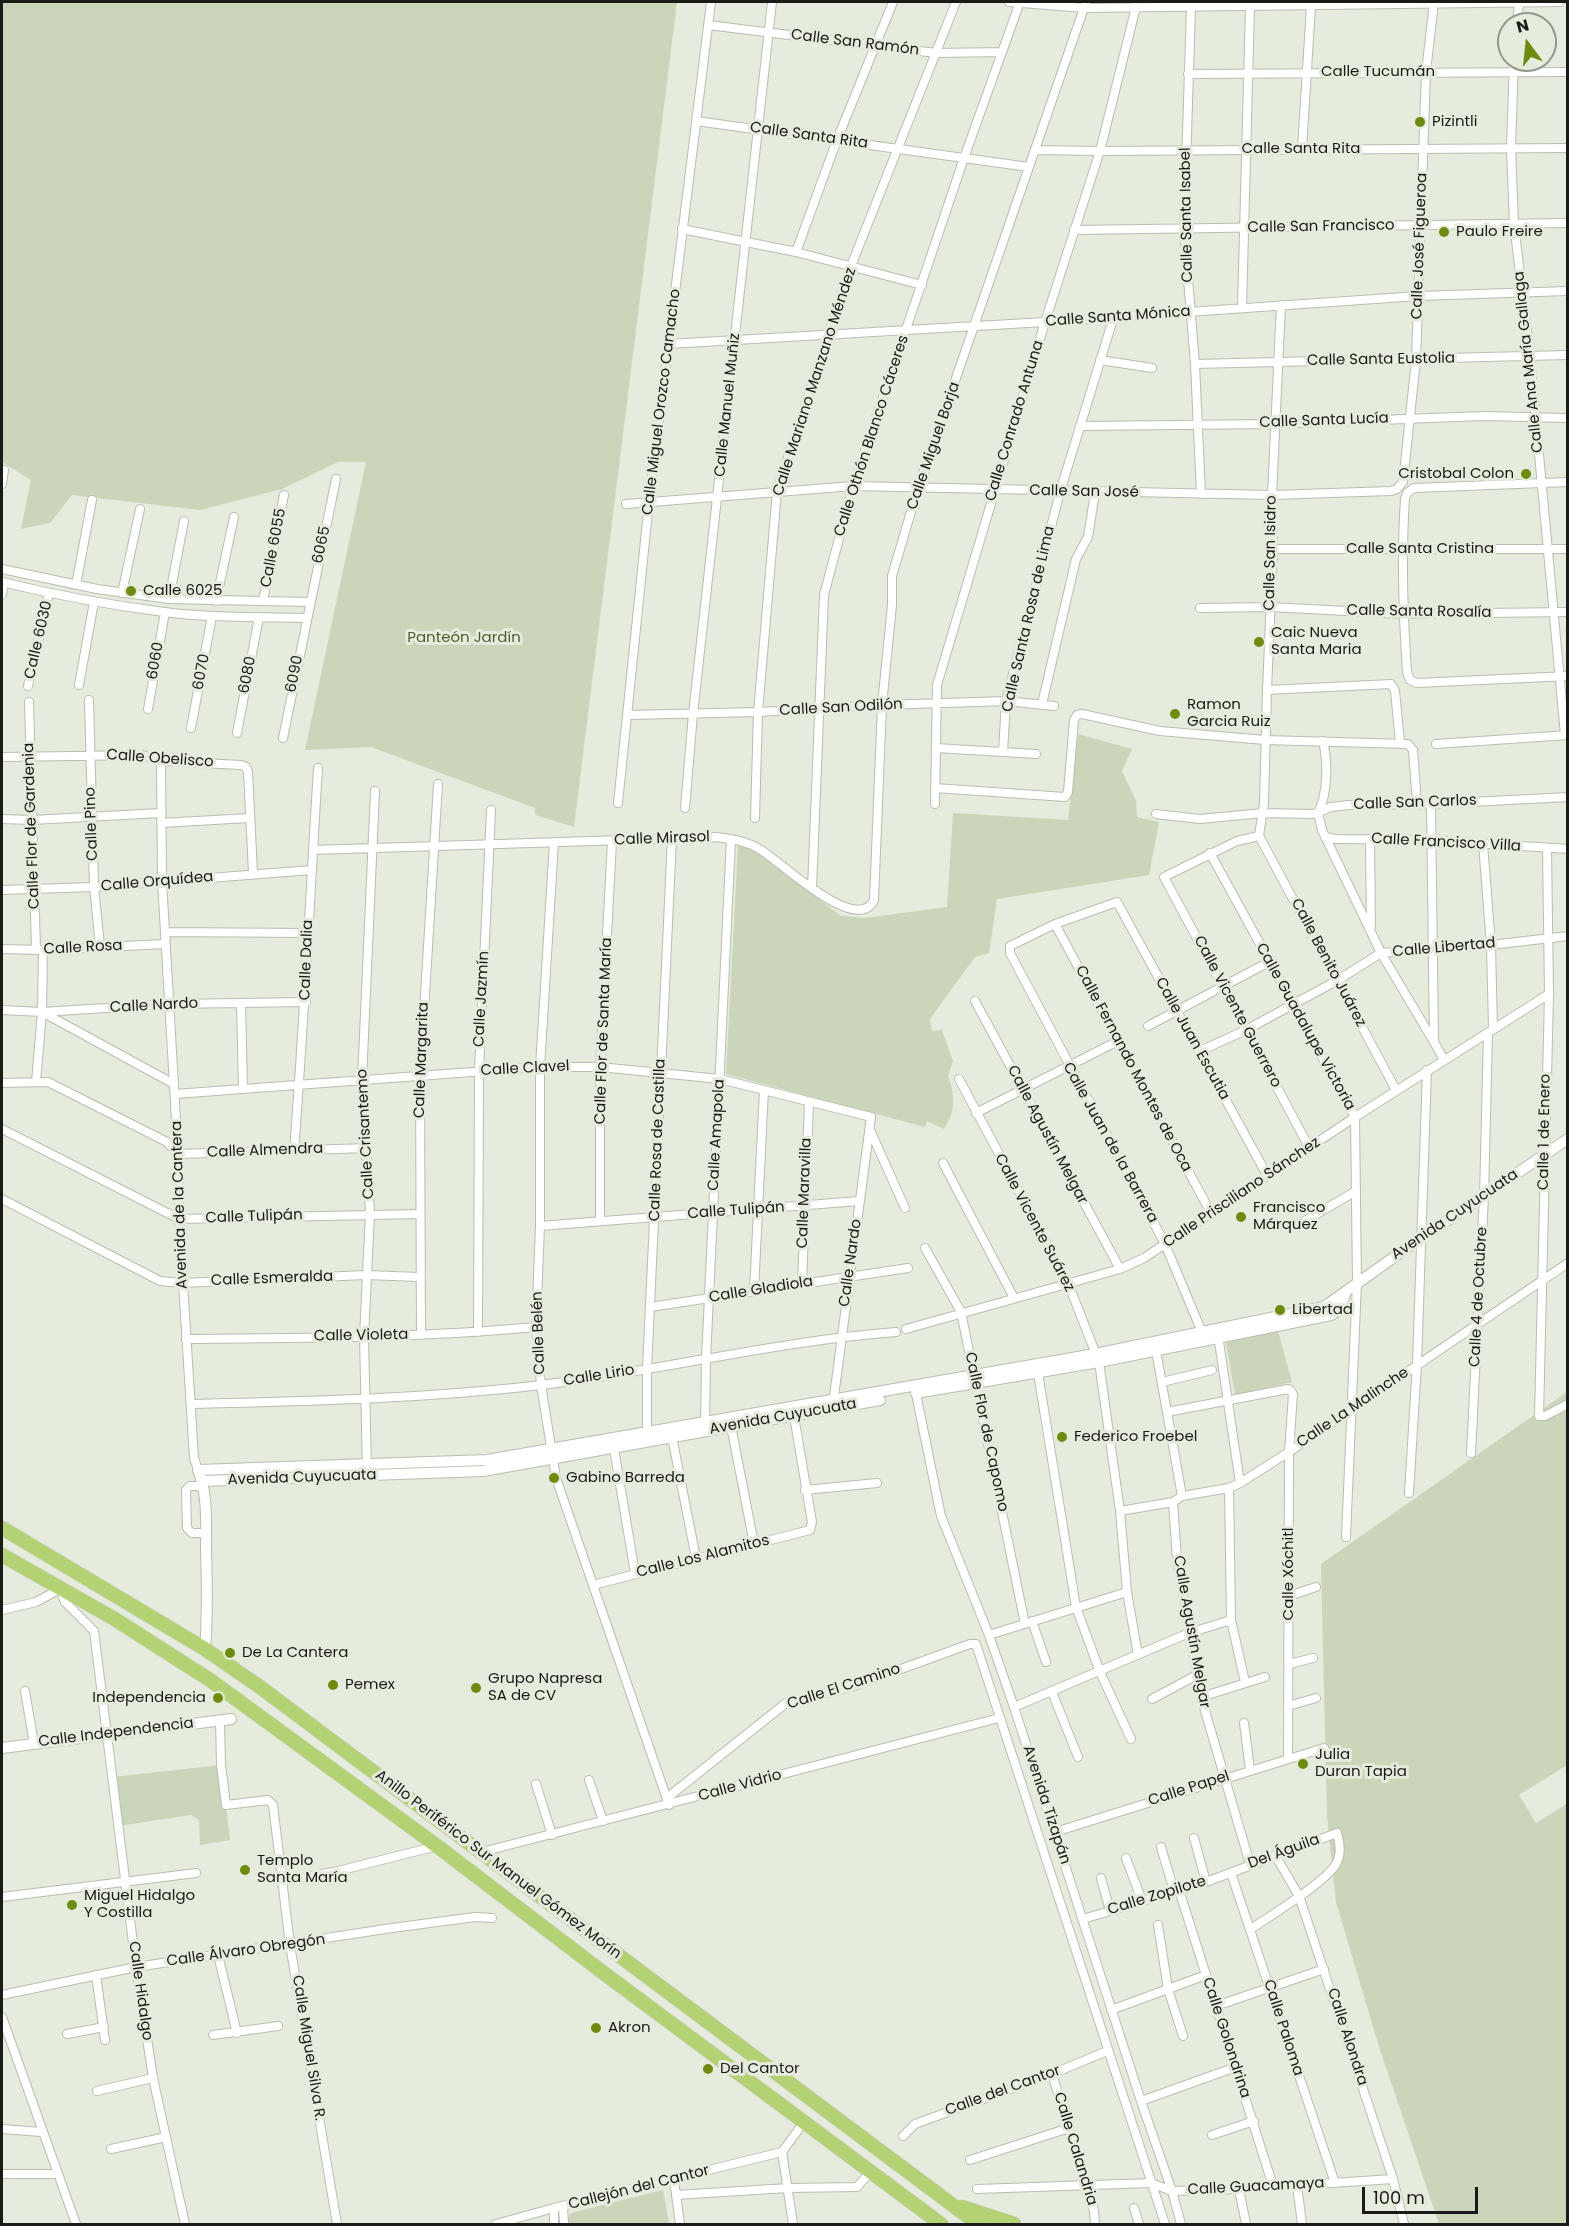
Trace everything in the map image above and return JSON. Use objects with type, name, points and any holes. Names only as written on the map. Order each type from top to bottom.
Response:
[{"type":"highway","name":"Anillo Periférico Sur Manuel Gómez Morín","points":[[2,1528],[205,1649],[307,1721],[978,2224]]},
{"type":"highway","name":"Anillo Periférico Sur Manuel Gómez Morín","points":[[2,1555],[113,1618],[210,1680],[437,1846],[614,1981],[941,2224]]},
{"type":"highway","points":[[949,2203],[1014,2224]]},
{"type":"street","name":"Calle Miguel Orozco Camacho","points":[[618,802],[649,502],[711,2]]},
{"type":"street","name":"Calle Manuel Muñiz","points":[[685,808],[693,714],[772,2]]},
{"type":"street","points":[[796,252],[837,141],[893,2]]},
{"type":"street","name":"Calle Mariano Manzano Méndez","points":[[755,818],[758,712],[777,491],[851,266],[956,2]]},
{"type":"street","points":[[1009,2],[1191,7],[1560,2]]},
{"type":"street","name":"Calle Othón Blanco Cáceres","points":[[812,888],[823,602],[852,486],[1020,2]]},
{"type":"street","name":"Calle José Figueroa","points":[[1397,489],[1403,482],[1416,360],[1426,72],[1434,2]]},
{"type":"street","name":"Calle Miguel Borja","points":[[870,907],[874,900],[882,705],[892,605],[892,576],[918,488],[1085,5]]},
{"type":"street","name":"Calle Conrado Antuna","points":[[935,804],[938,685],[1045,322],[1100,151],[1140,5]]},
{"type":"street","points":[[1302,149],[1311,6]]},
{"type":"street","name":"Calle Santa Isabel","points":[[1191,7],[1184,230],[1195,364],[1201,494]]},
{"type":"street","points":[[1242,308],[1250,7]]},
{"type":"street","name":"Calle San Ramón","points":[[708,24],[936,52],[1002,52]]},
{"type":"street","name":"Calle Tucumán","points":[[1188,74],[1497,72]]},
{"type":"street","name":"Calle Ana María Gallaga","points":[[1513,72],[1511,148],[1514,224],[1530,357],[1553,612],[1563,676],[1566,735]]},
{"type":"street","name":"Calle Santa Rita","points":[[696,121],[1029,167]]},
{"type":"street","name":"Calle Santa Rita","points":[[1035,150],[1568,148]]},
{"type":"street","name":"Calle San Francisco","points":[[1074,230],[1568,223]]},
{"type":"street","points":[[682,229],[796,252],[922,285]]},
{"type":"street","name":"Calle Santa Mónica","points":[[668,344],[974,327],[1418,296],[1568,291]]},
{"type":"street","name":"Calle San Isidro","points":[[1260,830],[1263,813],[1273,549],[1272,495],[1281,305]]},
{"type":"street","name":"Calle Santa Rosa de Lima","points":[[1003,752],[1006,701],[1060,492],[1114,316]]},
{"type":"street","name":"Calle Santa Eustolia","points":[[1195,364],[1568,356]]},
{"type":"street","points":[[1100,360],[1152,368]]},
{"type":"street","name":"Calle Santa Lucía","points":[[1080,426],[1276,424],[1484,416],[1568,418]]},
{"type":"street","points":[[2,484],[4,470]]},
{"type":"street","name":"6065","points":[[308,611],[336,479]]},
{"type":"street","points":[[1563,676],[1417,683],[1410,680],[1407,672],[1401,550],[1405,499],[1409,491],[1418,488],[1568,482]]},
{"type":"street","name":"Calle San José","points":[[626,504],[852,486],[1272,495],[1397,489]]},
{"type":"street","points":[[1042,704],[1076,559],[1088,537],[1096,493]]},
{"type":"street","name":"Calle 6055","points":[[263,601],[284,495]]},
{"type":"street","points":[[76,585],[92,500]]},
{"type":"street","points":[[122,593],[140,509]]},
{"type":"street","points":[[216,601],[234,517]]},
{"type":"street","points":[[169,599],[184,521]]},
{"type":"street","name":"Calle Santa Cristina","points":[[1273,549],[1568,549]]},
{"type":"street","points":[[2,569],[122,593],[169,599],[263,601],[308,611]]},
{"type":"street","points":[[2,595],[3,582],[94,602],[165,612],[259,617],[308,611]]},
{"type":"street","name":"Calle 6030","points":[[28,686],[49,593]]},
{"type":"street","points":[[79,685],[94,602]]},
{"type":"street","name":"Calle Santa Rosalía","points":[[1200,608],[1270,607],[1403,614],[1568,612]]},
{"type":"street","name":"6090","points":[[283,738],[308,611]]},
{"type":"street","name":"6060","points":[[148,709],[165,612]]},
{"type":"street","name":"6070","points":[[191,728],[212,616]]},
{"type":"street","name":"6080","points":[[237,733],[259,617]]},
{"type":"street","points":[[1267,690],[1393,685],[1400,742]]},
{"type":"street","name":"Calle Pino","points":[[89,700],[94,887],[100,946]]},
{"type":"street","name":"Calle San Odilón","points":[[628,715],[758,712],[1006,701],[1054,706]]},
{"type":"street","name":"Calle Flor de Gardenia","points":[[29,702],[29,757],[42,1012],[36,1082]]},
{"type":"street","points":[[935,788],[1065,797],[1068,792],[1074,720],[1077,715],[1082,714],[1160,731],[1265,740],[1400,742],[1411,745],[1417,804]]},
{"type":"street","points":[[1436,744],[1566,735]]},
{"type":"street","points":[[1323,741],[1326,754],[1324,788],[1318,820],[1381,953],[1444,1060]]},
{"type":"street","points":[[936,748],[1036,754]]},
{"type":"street","name":"Calle Obelisco","points":[[2,757],[142,755],[161,761],[241,765],[246,767],[249,818]]},
{"type":"street","name":"Avenida de la Cantera","points":[[161,761],[162,882],[178,1154],[182,1283],[194,1458],[203,1484],[206,1533],[205,1649]]},
{"type":"street","name":"Calle Dalia","points":[[294,1151],[306,1002],[318,768]]},
{"type":"street","name":"Calle Margarita","points":[[421,1335],[420,1076],[438,784]]},
{"type":"street","name":"Calle Crisantemo","points":[[367,1470],[364,1337],[370,1214],[368,1148],[362,1080],[375,791]]},
{"type":"street","name":"Calle San Carlos","points":[[1156,814],[1200,819],[1263,813],[1318,813],[1337,806],[1568,797]]},
{"type":"street","points":[[1431,804],[1434,1042]]},
{"type":"street","name":"Calle Jazmín","points":[[478,1332],[479,1071],[491,810]]},
{"type":"street","points":[[2,819],[249,818],[253,873]]},
{"type":"street","points":[[1210,853],[1260,830]]},
{"type":"street","name":"Calle Benito Juárez","points":[[1260,830],[1396,1090]]},
{"type":"street","name":"Calle Mirasol","points":[[313,850],[699,837],[731,839],[761,850],[812,888],[848,909],[864,910],[870,907]]},
{"type":"street","name":"Calle Francisco Villa","points":[[1325,837],[1430,840],[1568,849]]},
{"type":"street","name":"Calle Rosa de Castilla","points":[[647,1437],[647,1369],[672,838]]},
{"type":"street","name":"Calle Amapola","points":[[705,1426],[706,1359],[731,839]]},
{"type":"street","points":[[1370,839],[1371,930]]},
{"type":"street","name":"Calle Flor de Santa María","points":[[600,1221],[600,1067],[612,841]]},
{"type":"street","name":"Calle Belén","points":[[554,842],[540,1067],[540,1226],[536,1327],[541,1385],[556,1478],[668,1801]]},
{"type":"street","name":"Calle 4 de Octubre","points":[[1471,1453],[1490,1031],[1491,945],[1483,844]]},
{"type":"street","name":"Calle 1 de Enero","points":[[1547,848],[1549,994],[1539,1416],[1545,1416],[1568,1404]]},
{"type":"street","name":"Calle Vicente Guerrero","points":[[1210,853],[1164,877],[1309,1147]]},
{"type":"street","name":"Calle Guadalupe Victoria","points":[[1210,853],[1291,1005],[1355,1117],[1357,1282],[1346,1537]]},
{"type":"street","name":"Calle Orquídea","points":[[2,890],[94,887],[312,870]]},
{"type":"street","name":"Calle Juan Escutia","points":[[1055,924],[1117,902],[1267,1175]]},
{"type":"street","name":"Calle Juan de la Barrera","points":[[1055,924],[1012,944],[1009,949],[1068,1065],[1165,1244],[1203,1336]]},
{"type":"street","name":"Calle Fernando Montes de Oca","points":[[1055,924],[1211,1213]]},
{"type":"street","points":[[165,932],[308,933]]},
{"type":"street","name":"Calle Libertad","points":[[1200,1051],[1338,980],[1381,953],[1491,945],[1568,936]]},
{"type":"street","name":"Calle Rosa","points":[[2,950],[165,944]]},
{"type":"street","points":[[1148,1026],[1269,962]]},
{"type":"street","name":"Calle Prisciliano Sánchez","points":[[906,1329],[1120,1269],[1144,1258],[1426,1070],[1549,994]]},
{"type":"street","name":"Calle Agustín Melgar","points":[[975,1001],[1120,1269]]},
{"type":"street","name":"Calle Nardo","points":[[2,1010],[42,1012],[170,1004],[306,1002]]},
{"type":"street","points":[[241,1003],[243,1089]]},
{"type":"street","points":[[42,1012],[174,1084]]},
{"type":"street","points":[[976,1113],[1118,1041]]},
{"type":"street","name":"Calle Clavel","points":[[175,1094],[540,1067],[600,1067],[720,1079],[872,1117]]},
{"type":"street","points":[[1409,1493],[1417,1364],[1426,1070]]},
{"type":"street","name":"Calle Vicente Suárez","points":[[959,1079],[1068,1283],[1097,1358],[1120,1511],[1127,1592],[1138,1655]]},
{"type":"street","points":[[2,1083],[48,1082],[167,1142],[178,1154]]},
{"type":"street","points":[[754,1291],[765,1090]]},
{"type":"street","name":"Calle Maravilla","points":[[802,1284],[809,1103]]},
{"type":"street","name":"Calle Nardo","points":[[833,1404],[840,1336],[872,1117]]},
{"type":"street","points":[[870,1129],[905,1208]]},
{"type":"street","name":"Calle Tulipán","points":[[2,1130],[179,1219],[420,1214]]},
{"type":"street","name":"Avenida Cuyucuata","points":[[552,1454],[1097,1358],[1217,1333],[1324,1307],[1357,1282],[1568,1139]]},
{"type":"street","name":"Calle Almendra","points":[[178,1154],[368,1148]]},
{"type":"street","points":[[943,1163],[1014,1298]]},
{"type":"street","points":[[1298,1225],[1356,1191]]},
{"type":"street","name":"Calle Esmeralda","points":[[2,1199],[155,1280],[182,1283],[366,1275],[419,1277]]},
{"type":"street","name":"Calle Tulipán","points":[[540,1226],[859,1201]]},
{"type":"street","name":"Calle Flor de Capomo","points":[[925,1248],[961,1312],[1029,1622],[1046,1662]]},
{"type":"street","name":"Calle La Malinche","points":[[1120,1511],[1173,1503],[1182,1496],[1229,1488],[1240,1483],[1568,1263]]},
{"type":"street","name":"Calle Gladiola","points":[[650,1307],[908,1268]]},
{"type":"street","name":"Calle Violeta","points":[[186,1339],[364,1337],[536,1327]]},
{"type":"street","name":"Calle Lirio","points":[[190,1404],[366,1399],[541,1385],[840,1336],[896,1332]]},
{"type":"street","points":[[1217,1333],[1240,1483]]},
{"type":"street","points":[[1156,1346],[1182,1496]]},
{"type":"street","name":"Avenida Cuyucuata","points":[[976,1379],[1038,1373],[1097,1358]]},
{"type":"street","points":[[1162,1382],[1212,1370]]},
{"type":"street","points":[[1038,1373],[1076,1607],[1100,1672],[1131,1739]]},
{"type":"street","name":"Avenida Tizapán","points":[[915,1390],[941,1516],[989,1635],[1014,1707],[1181,2224]]},
{"type":"street","name":"Calle Xóchitl","points":[[1227,1401],[1290,1390],[1293,1395],[1289,1452],[1288,1759]]},
{"type":"street","points":[[1167,1412],[1227,1401]]},
{"type":"street","name":"Avenida Cuyucuata","points":[[203,1484],[614,1449],[647,1437],[672,1437],[705,1426],[731,1426],[772,1414],[794,1416],[833,1404]]},
{"type":"street","points":[[794,1416],[805,1490],[877,1483]]},
{"type":"street","points":[[731,1426],[754,1544]]},
{"type":"street","points":[[672,1437],[696,1558]]},
{"type":"street","points":[[614,1449],[635,1573]]},
{"type":"street","name":"Avenida Cuyucuata","points":[[198,1470],[367,1470]]},
{"type":"street","points":[[203,1484],[190,1486],[186,1490],[187,1528],[192,1533],[206,1533]]},
{"type":"street","points":[[1229,1488],[1230,1620],[1245,1682]]},
{"type":"street","name":"Calle Los Alamitos","points":[[593,1585],[808,1531],[811,1528],[805,1490]]},
{"type":"street","name":"Calle Agustín Melgar","points":[[1173,1503],[1177,1559],[1201,1696],[1250,1864]]},
{"type":"street","points":[[1289,1596],[1316,1587]]},
{"type":"street","points":[[2,1610],[36,1602],[60,1589]]},
{"type":"street","name":"Calle Hidalgo","points":[[60,1589],[65,1602],[93,1631],[136,1967],[153,2078],[185,2224]]},
{"type":"street","points":[[989,1635],[1127,1592]]},
{"type":"street","points":[[1014,1707],[1189,1633],[1230,1620]]},
{"type":"street","name":"Avenida Tizapán","points":[[976,1644],[1165,2224]]},
{"type":"street","name":"Calle El Camino","points":[[668,1801],[786,1703],[854,1686],[976,1644]]},
{"type":"street","points":[[1288,1664],[1312,1658]]},
{"type":"street","points":[[1152,1699],[1197,1675]]},
{"type":"street","points":[[1201,1696],[1265,1677]]},
{"type":"street","points":[[25,1691],[34,1744]]},
{"type":"street","points":[[1052,1692],[1078,1757]]},
{"type":"street","points":[[1288,1706],[1316,1698]]},
{"type":"street","name":"Calle Vidrio","points":[[482,1852],[552,1835],[668,1801],[999,1718]]},
{"type":"street","name":"Calle Independencia","points":[[2,1748],[226,1719]]},
{"type":"street","name":"Calle Miguel Silva R.","points":[[226,1719],[221,1765],[226,1805],[271,1801],[273,1804],[290,1945],[337,2224]]},
{"type":"street","points":[[1244,1723],[1250,1770]]},
{"type":"street","name":"Calle Papel","points":[[1054,1832],[1324,1748]]},
{"type":"street","points":[[589,1780],[603,1821]]},
{"type":"street","points":[[536,1784],[552,1835]]},
{"type":"street","name":"Del Águila","points":[[1231,1873],[1337,1833],[1340,1845],[1337,1862],[1333,1868],[1299,1896]]},
{"type":"street","points":[[1194,1838],[1206,1882]]},
{"type":"street","points":[[282,1881],[334,1872],[437,1846]]},
{"type":"street","name":"Calle Golondrina","points":[[1161,1847],[1206,1975],[1273,2186]]},
{"type":"street","name":"Calle Alondra","points":[[1275,1855],[1299,1896],[1393,2179],[1404,2224]]},
{"type":"street","points":[[1126,1858],[1142,1901]]},
{"type":"street","points":[[2,1898],[196,1873]]},
{"type":"street","name":"Calle Zopilote","points":[[1083,1919],[1231,1873]]},
{"type":"street","name":"Calle Paloma","points":[[1231,1873],[1335,2183]]},
{"type":"street","points":[[1101,1878],[1110,1911]]},
{"type":"street","points":[[1251,1929],[1299,1896]]},
{"type":"street","name":"Calle Álvaro Obregón","points":[[2,1995],[136,1967],[392,1928],[475,1917],[492,1918]]},
{"type":"street","points":[[1158,1925],[1168,1989],[1183,2036]]},
{"type":"street","points":[[218,1955],[237,2033]]},
{"type":"street","points":[[1216,2006],[1324,1969]]},
{"type":"street","points":[[96,1975],[105,2040]]},
{"type":"street","points":[[1112,2010],[1206,1975]]},
{"type":"street","points":[[2,2017],[41,2132],[76,2224]]},
{"type":"street","points":[[1099,2027],[1115,2021]]},
{"type":"street","points":[[213,2036],[278,2026]]},
{"type":"street","points":[[67,2034],[104,2027]]},
{"type":"street","name":"Calle del Cantor","points":[[903,2136],[915,2124],[1052,2074],[1107,2051]]},
{"type":"street","points":[[1141,2101],[1236,2067]]},
{"type":"street","name":"Calle Calandria","points":[[1052,2074],[1094,2211],[1095,2224]]},
{"type":"street","points":[[98,2091],[153,2078]]},
{"type":"street","points":[[794,2224],[782,2152],[804,2121]]},
{"type":"street","points":[[1212,2135],[1254,2121]]},
{"type":"street","points":[[970,2160],[1069,2128]]},
{"type":"street","points":[[2,2129],[41,2132]]},
{"type":"street","points":[[111,2149],[166,2137]]},
{"type":"street","name":"Callejón del Cantor","points":[[496,2224],[782,2152]]},
{"type":"street","points":[[676,2195],[788,2187],[857,2187],[872,2171]]},
{"type":"street","points":[[2,2174],[57,2174]]},
{"type":"street","name":"Calle Guacamaya","points":[[977,2189],[1151,2183],[1172,2191],[1393,2179]]},
{"type":"street","points":[[674,2180],[680,2224]]},
{"type":"street","points":[[1297,2185],[1302,2224]]},
{"type":"street","points":[[1239,2189],[1246,2224]]},
{"type":"street","points":[[554,2224],[559,2207]]},
{"type":"street","points":[[559,2207],[564,2224]]},
{"type":"street","points":[[1134,2208],[1139,2224]]},
{"type":"green space","name":"Panteón Jardín","points":[[2,2],[677,2],[574,827],[535,815],[535,808],[371,747],[305,750],[366,462],[338,462],[282,489],[200,510],[72,495],[50,523],[21,529],[31,480],[2,462]]},
{"type":"green space","points":[[1078,734],[1132,749],[1122,771],[1136,801],[1137,817],[1159,822],[1149,875],[997,899],[989,953],[975,957],[930,1019],[932,1031],[942,1030],[953,1061],[948,1076],[953,1096],[952,1110],[944,1129],[927,1121],[925,1127],[726,1074],[738,844],[764,856],[841,916],[865,918],[947,907],[953,813],[1068,820]]},
{"type":"green space","points":[[1278,1331],[1292,1382],[1235,1395],[1226,1342]]},
{"type":"green space","points":[[1567,1392],[1567,1765],[1519,1795],[1536,1823],[1567,1804],[1567,2224],[1439,2224],[1379,2047],[1336,1902],[1327,1815],[1321,1564]]},
{"type":"green space","points":[[221,1765],[230,1840],[200,1845],[199,1820],[191,1815],[118,1826],[112,1777]]},
{"type":"green space","points":[[663,2190],[669,2224],[564,2224],[571,2213]]},
{"type":"place","name":"Pizintli","points":[[1420,122]]},
{"type":"place","name":"Paulo Freire","points":[[1444,232]]},
{"type":"place","name":"Cristobal Colon","points":[[1526,474]]},
{"type":"place","name":"Calle 6025","points":[[131,591]]},
{"type":"place","name":"Caic Nueva Santa Maria","points":[[1259,642]]},
{"type":"place","name":"Ramon Garcia Ruiz","points":[[1175,714]]},
{"type":"place","name":"Francisco Márquez","points":[[1241,1217]]},
{"type":"place","name":"Libertad","points":[[1280,1310]]},
{"type":"place","name":"Federico Froebel","points":[[1062,1437]]},
{"type":"place","name":"Gabino Barreda","points":[[554,1478]]},
{"type":"place","name":"De La Cantera","points":[[230,1653]]},
{"type":"place","name":"Pemex","points":[[333,1685]]},
{"type":"place","name":"Grupo Napresa SA de CV","points":[[476,1688]]},
{"type":"place","name":"Independencia","points":[[218,1698]]},
{"type":"place","name":"Julia Duran Tapia","points":[[1303,1764]]},
{"type":"place","name":"Templo Santa María","points":[[245,1870]]},
{"type":"place","name":"Miguel Hidalgo Y Costilla","points":[[72,1905]]},
{"type":"place","name":"Akron","points":[[596,2028]]},
{"type":"place","name":"Del Cantor","points":[[708,2069]]}]
